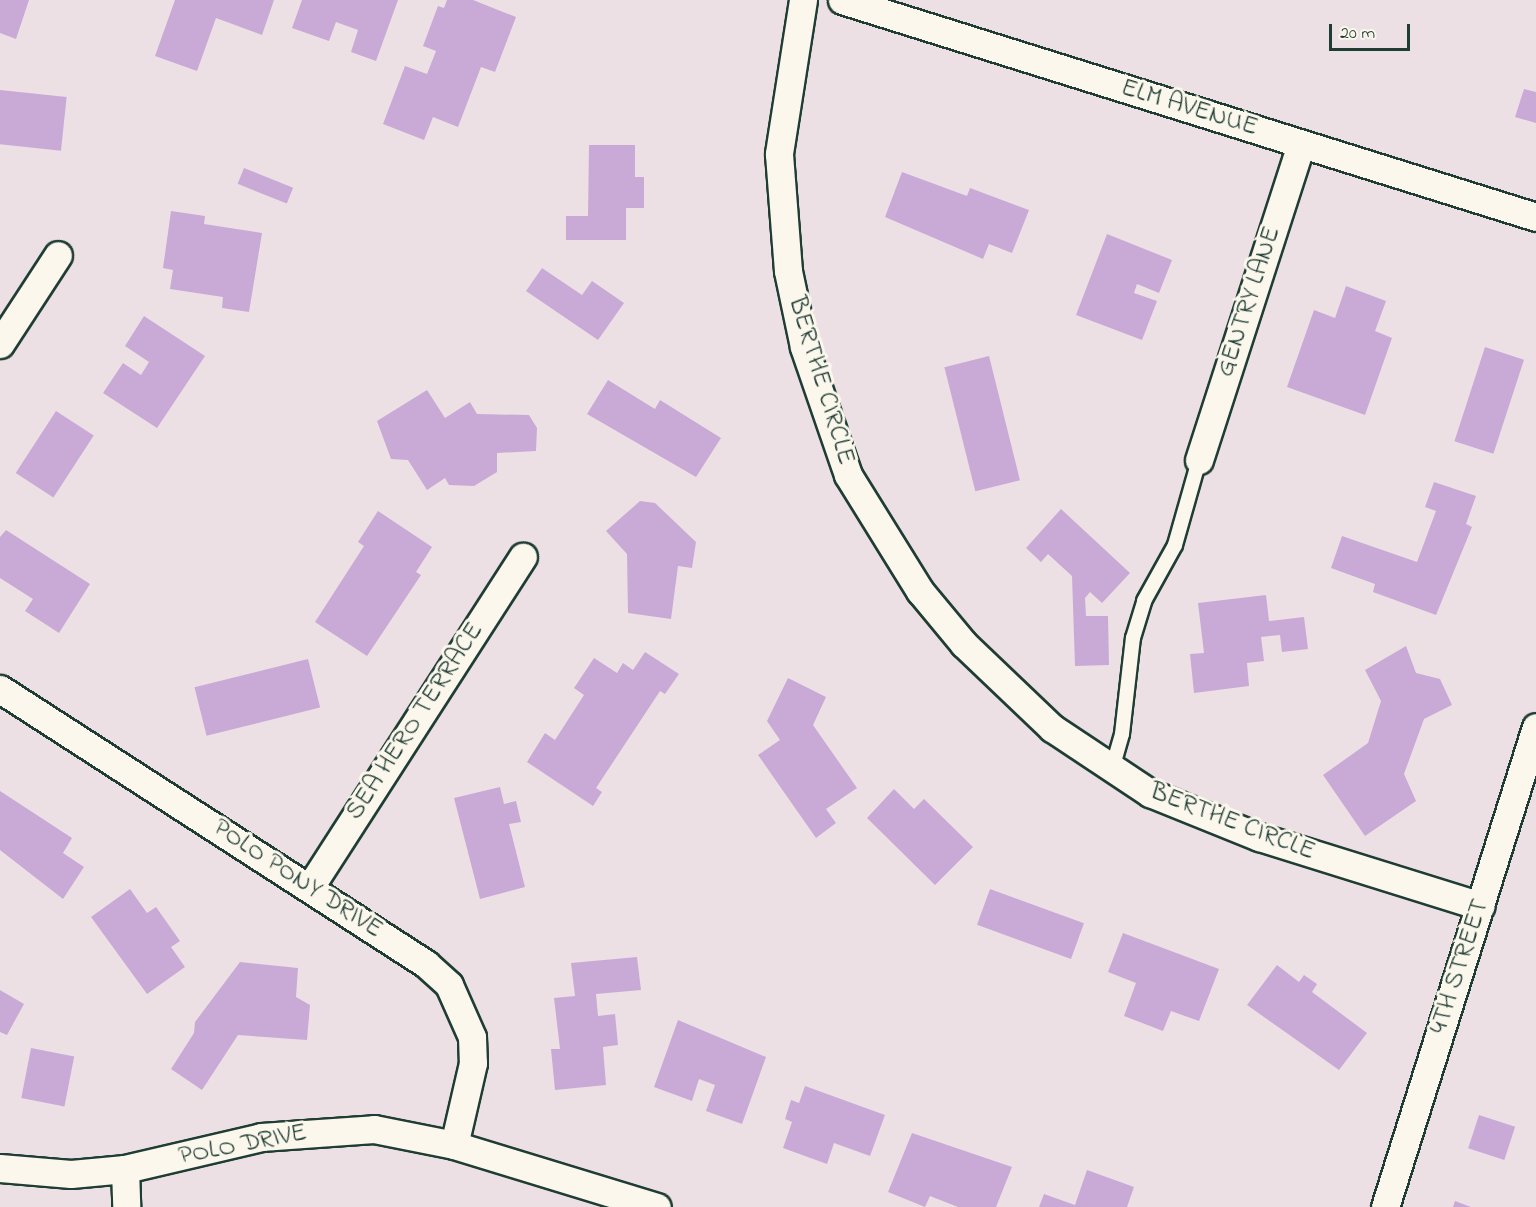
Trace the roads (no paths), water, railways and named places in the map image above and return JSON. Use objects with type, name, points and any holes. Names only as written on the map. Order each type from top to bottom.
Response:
[{"type":"street","name":"BERTHE CIRCLE","points":[[803,0],[783,100],[780,211],[804,347],[848,474],[886,542],[964,644],[1052,728],[1112,769],[1203,817],[1480,906]]},
{"type":"street","name":"ELM AVENUE","points":[[842,0],[1536,217]]},
{"type":"street","name":"GENTRY LANE","points":[[1199,460],[1301,144]]},
{"type":"street","points":[[0,344],[57,255]]},
{"type":"street","name":"SEA HERO TERRACE","points":[[310,887],[523,556]]},
{"type":"street","name":"POLO PONY DRIVE","points":[[0,689],[310,887],[426,964],[449,985],[472,1037],[473,1064],[454,1145]]},
{"type":"street","name":"4TH STREET","points":[[1385,1207],[1536,727]]},
{"type":"street","name":"POLO DRIVE","points":[[0,1168],[71,1174],[125,1169],[293,1132],[374,1129],[454,1145],[657,1207]]},
{"type":"street","points":[[125,1169],[126,1207]]},
{"type":"lane","points":[[1112,769],[1122,734],[1133,639],[1144,601],[1175,545],[1199,460]]}]
